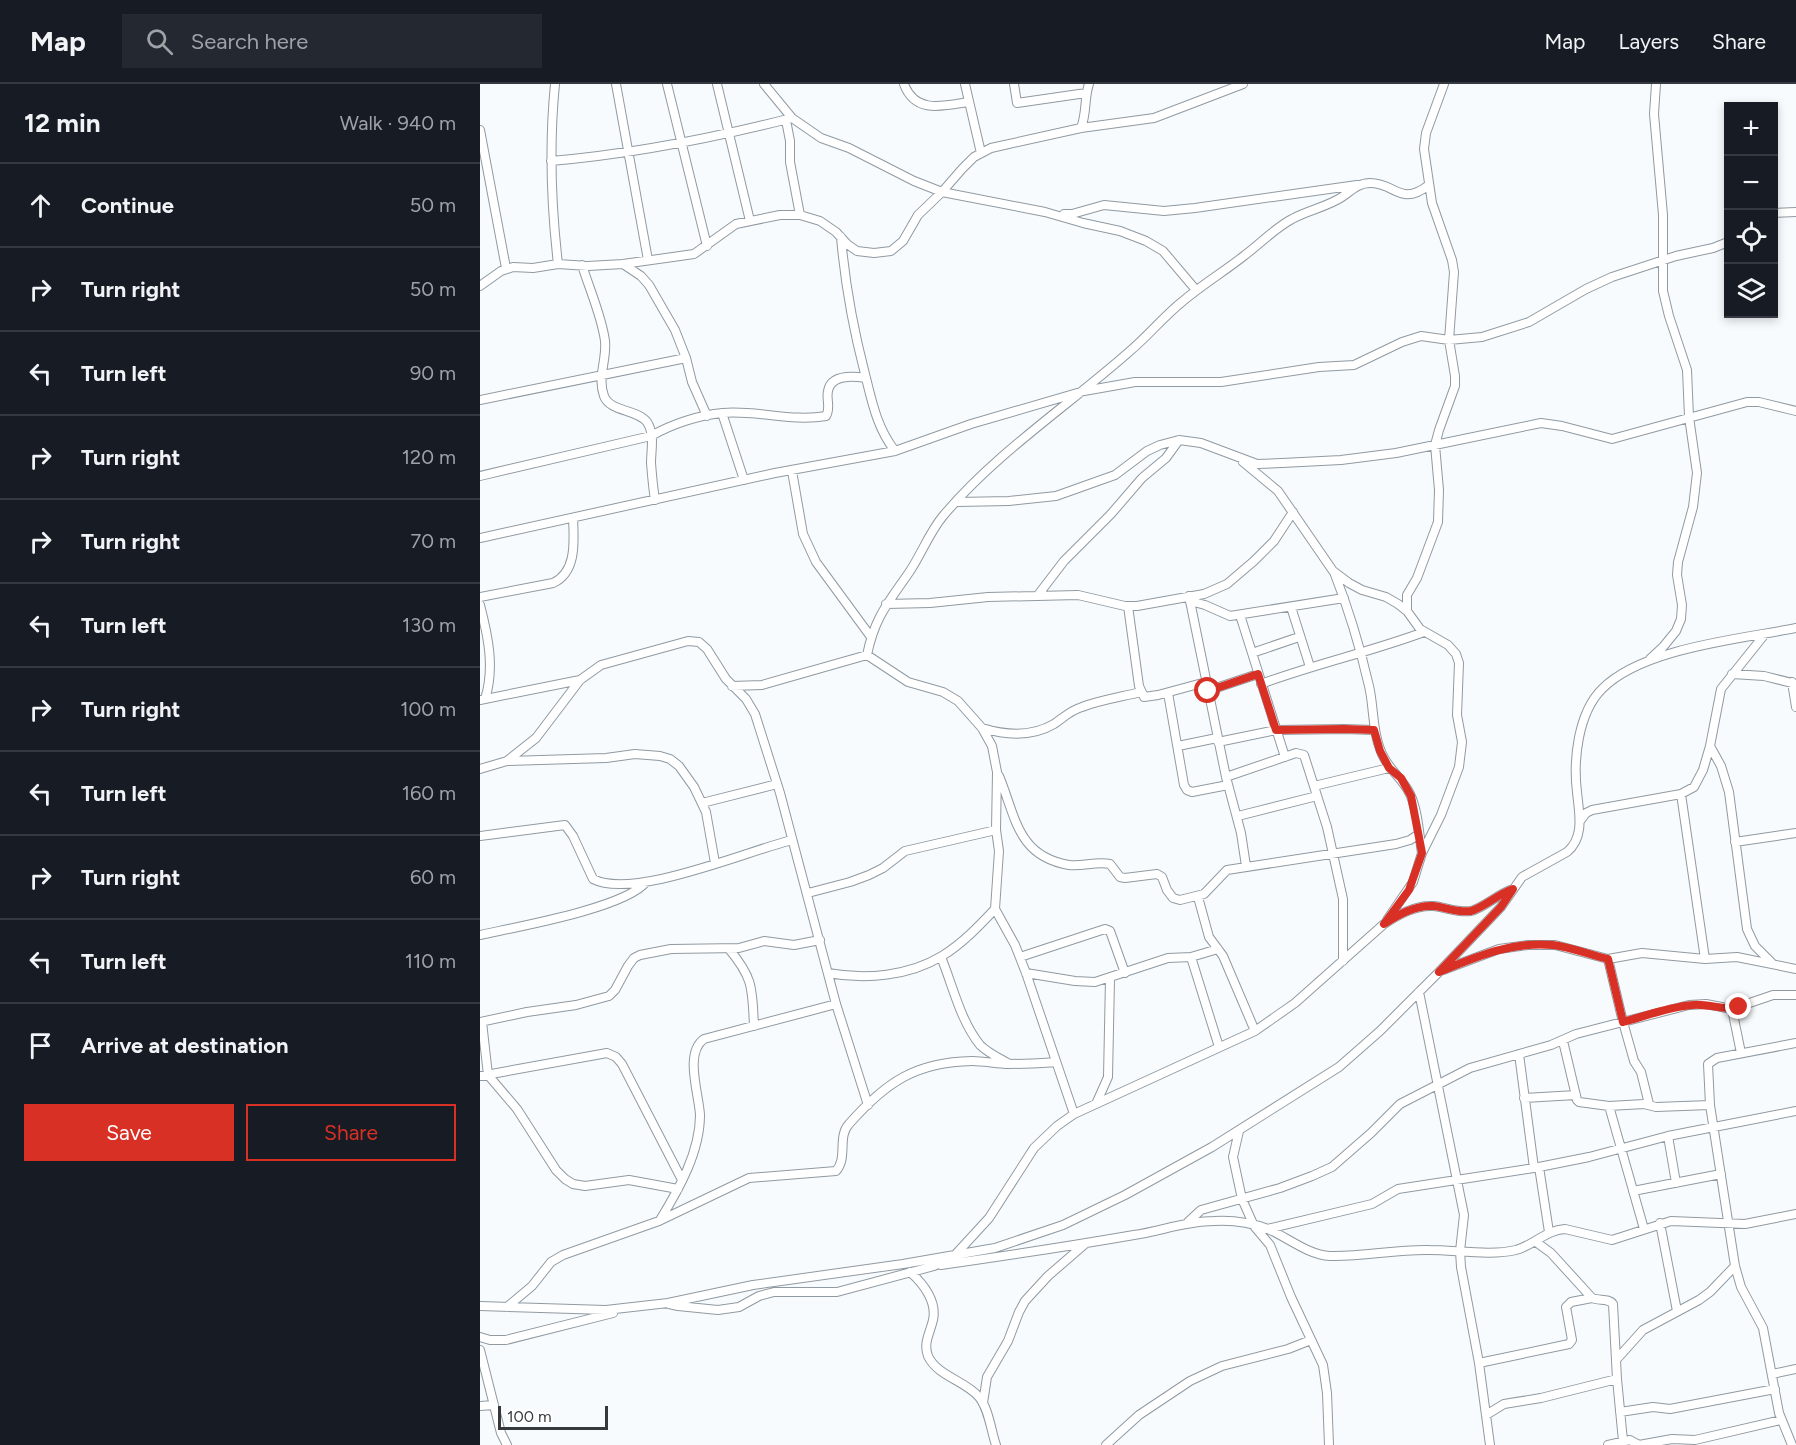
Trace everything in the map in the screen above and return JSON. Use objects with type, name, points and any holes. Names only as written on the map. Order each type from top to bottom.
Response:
[{"type":"street","points":[[616,84],[648,260]]},
{"type":"street","points":[[666,84],[706,246]]},
{"type":"street","points":[[717,84],[750,221]]},
{"type":"street","points":[[764,84],[789,119],[821,138],[849,148],[914,181],[942,192],[1012,204],[1120,231],[1146,241],[1163,251],[1196,290]]},
{"type":"street","points":[[904,84],[912,99],[927,106],[940,107],[968,102]]},
{"type":"street","points":[[965,84],[981,153]]},
{"type":"street","points":[[1014,84],[1017,103],[1086,93]]},
{"type":"street","points":[[1081,128],[1089,84]]},
{"type":"street","points":[[480,286],[506,268],[533,268],[558,264],[623,264],[694,254],[736,224],[780,215],[800,215],[820,221],[857,251],[874,253],[891,251],[903,241],[918,215],[962,169],[981,153],[991,148],[1081,128],[1154,118],[1243,84]]},
{"type":"street","points":[[1407,611],[1407,595],[1417,578],[1438,522],[1440,490],[1435,445],[1438,430],[1455,386],[1449,340],[1454,272],[1432,203],[1424,149],[1426,133],[1444,84]]},
{"type":"street","points":[[1440,95],[1451,84]]},
{"type":"street","points":[[480,1306],[620,1309],[668,1303],[753,1285],[995,1248],[1063,1225],[1125,1195],[1239,1131],[1339,1067],[1380,1032],[1439,972],[1501,907],[1522,877],[1574,846],[1580,821],[1575,760],[1589,709],[1595,698],[1610,682],[1646,662],[1663,647],[1677,631],[1681,619],[1678,562],[1693,507],[1697,473],[1689,417],[1687,370],[1665,300],[1662,260],[1663,216],[1654,114],[1656,84]]},
{"type":"street","points":[[556,85],[551,161],[552,211],[558,264]]},
{"type":"street","points":[[551,161],[608,156],[789,119]]},
{"type":"street","points":[[789,119],[790,162],[800,215]]},
{"type":"street","points":[[480,130],[483,169],[506,268]]},
{"type":"street","points":[[1053,214],[1072,214],[1104,205],[1154,211],[1174,210],[1359,185],[1378,184],[1408,195],[1417,194],[1429,185]]},
{"type":"street","points":[[867,655],[877,620],[886,604],[917,560],[927,539],[942,517],[957,502],[1034,430],[1084,391],[1196,290],[1244,256],[1280,226],[1340,199],[1359,185]]},
{"type":"street","points":[[1778,213],[1796,213]]},
{"type":"street","points":[[841,237],[849,306],[866,378],[878,423],[885,438],[895,451]]},
{"type":"street","points":[[480,538],[744,480],[895,451],[938,435],[1084,391],[1135,382],[1221,382],[1354,365],[1402,342],[1421,336],[1449,340],[1482,337],[1529,322],[1586,289],[1612,277],[1662,260],[1724,244]]},
{"type":"street","points":[[623,264],[641,276],[649,285],[675,330],[687,358],[692,382],[707,416]]},
{"type":"street","points":[[582,265],[605,340],[601,376],[607,401],[640,416],[648,425],[651,436],[655,500]]},
{"type":"street","points":[[480,400],[687,358]]},
{"type":"street","points":[[480,476],[651,436],[675,424],[722,413],[826,416],[829,412],[828,392],[834,381],[846,376],[866,378]]},
{"type":"street","points":[[957,502],[1009,501],[1056,496],[1115,475],[1147,451],[1179,440],[1202,443],[1236,458],[1257,464],[1341,460],[1396,453],[1541,423],[1612,439],[1747,402],[1759,402],[1796,411]]},
{"type":"street","points":[[722,413],[744,480]]},
{"type":"street","points":[[1038,594],[1064,561],[1111,514],[1142,478],[1166,458],[1179,440]]},
{"type":"street","points":[[1236,458],[1278,491],[1333,571],[1361,653],[1370,689],[1374,730],[1380,751],[1389,768],[1401,778],[1411,796],[1422,853]]},
{"type":"street","points":[[792,471],[802,534],[816,562],[871,637]]},
{"type":"street","points":[[886,604],[930,603],[1038,594],[1078,595],[1128,606],[1190,599],[1227,584],[1274,541],[1293,512]]},
{"type":"street","points":[[480,597],[553,583],[562,579],[569,567],[573,548],[573,518]]},
{"type":"street","points":[[934,1266],[955,1255],[989,1218],[1034,1148],[1057,1126],[1074,1114],[1255,1031],[1295,1003],[1384,924],[1409,890],[1422,853],[1441,815],[1459,767],[1462,742],[1458,715],[1459,663],[1456,654],[1448,645],[1424,632],[1413,622],[1407,611],[1386,597],[1362,590],[1349,583],[1333,571]]},
{"type":"street","points":[[1190,599],[1225,614],[1240,615],[1344,598]]},
{"type":"street","points":[[1190,599],[1227,781],[1238,816],[1246,866]]},
{"type":"street","points":[[480,605],[491,672],[482,700],[580,680]]},
{"type":"street","points":[[1128,606],[1141,692],[1147,698],[1258,674]]},
{"type":"street","points":[[1290,607],[1310,667]]},
{"type":"street","points":[[1240,615],[1284,757]]},
{"type":"street","points":[[1646,662],[1702,646],[1796,628]]},
{"type":"street","points":[[1261,684],[1424,632]]},
{"type":"street","points":[[1580,821],[1586,813],[1592,810],[1681,794],[1690,790],[1699,780],[1710,746],[1721,689],[1765,634]]},
{"type":"street","points":[[1252,653],[1299,637]]},
{"type":"street","points":[[507,761],[536,738],[580,680],[601,665],[688,641],[699,642],[707,649],[732,686],[746,699],[755,714],[808,893],[836,1004],[868,1105]]},
{"type":"street","points":[[732,686],[762,685],[867,655],[908,682],[943,692],[958,701],[981,728],[992,746],[997,772],[1016,824],[1028,845],[1039,855],[1071,866],[1102,862],[1110,864],[1120,876],[1125,878],[1157,874],[1162,877],[1167,891],[1173,898],[1180,900],[1198,897],[1208,892],[1220,875],[1227,870],[1396,844],[1410,840],[1419,834]]},
{"type":"street","points":[[1732,674],[1764,676],[1794,683],[1796,707]]},
{"type":"street","points":[[981,728],[1014,735],[1033,731],[1052,725],[1082,706],[1141,692]]},
{"type":"street","points":[[1168,693],[1184,785],[1187,790],[1192,792],[1227,781],[1296,753],[1304,755],[1333,852],[1343,899],[1343,961]]},
{"type":"street","points":[[1178,746],[1276,730],[1374,730]]},
{"type":"street","points":[[1710,746],[1725,778],[1747,929],[1755,946],[1773,964]]},
{"type":"street","points":[[480,769],[507,761],[606,758],[635,754],[670,759],[679,766],[694,787],[706,812],[715,863]]},
{"type":"street","points":[[1314,786],[1389,768]]},
{"type":"street","points":[[997,772],[996,830],[999,851],[995,909],[1020,957],[1074,1114]]},
{"type":"street","points":[[702,803],[777,784]]},
{"type":"street","points":[[1681,794],[1706,959]]},
{"type":"street","points":[[1238,816],[1317,796]]},
{"type":"street","points":[[480,836],[565,825],[573,836],[593,879],[612,885],[646,882],[792,840]]},
{"type":"street","points":[[808,893],[860,879],[883,868],[905,851],[996,830]]},
{"type":"street","points":[[1735,842],[1796,833]]},
{"type":"street","points":[[480,935],[567,915],[632,894],[646,882]]},
{"type":"street","points":[[1384,924],[1407,912],[1431,906],[1470,911],[1502,892],[1513,889]]},
{"type":"street","points":[[1198,897],[1206,929],[1212,943],[1223,956],[1255,1031]]},
{"type":"street","points":[[828,973],[857,977],[888,975],[940,957],[951,950],[995,909]]},
{"type":"street","points":[[1020,957],[1105,929],[1110,931],[1125,973]]},
{"type":"street","points":[[678,1188],[629,1180],[585,1186],[573,1184],[556,1170],[517,1109],[484,1076],[481,1022],[576,1005],[609,996],[634,958],[640,955],[671,949],[729,949],[764,941],[794,945],[820,940]]},
{"type":"street","points":[[1439,972],[1499,949],[1528,945],[1555,945],[1608,959],[1642,952],[1706,959],[1737,957],[1796,969]]},
{"type":"street","points":[[729,949],[749,977],[754,1026]]},
{"type":"street","points":[[1026,973],[1095,982],[1110,979],[1168,958],[1191,957],[1218,949]]},
{"type":"street","points":[[940,957],[970,1029],[981,1046],[1010,1064]]},
{"type":"street","points":[[1191,957],[1219,1047]]},
{"type":"street","points":[[1608,959],[1634,1061],[1641,1072],[1649,1104]]},
{"type":"street","points":[[1096,1104],[1108,1077],[1110,979]]},
{"type":"street","points":[[1419,992],[1464,1215],[1460,1251],[1461,1267],[1479,1363],[1490,1445]]},
{"type":"street","points":[[1188,1222],[1202,1210],[1312,1176],[1332,1167],[1400,1104],[1470,1068],[1563,1041],[1576,1034],[1689,1005],[1707,1004],[1732,1009],[1773,995],[1796,994]]},
{"type":"street","points":[[659,1221],[682,1180],[698,1136],[700,1114],[694,1065],[696,1046],[704,1039],[836,1004]]},
{"type":"street","points":[[1732,1009],[1741,1053]]},
{"type":"street","points":[[1563,1041],[1579,1102],[1609,1106],[1710,1105]]},
{"type":"street","points":[[1792,1445],[1781,1420],[1763,1328],[1741,1287],[1735,1266],[1710,1105],[1708,1064],[1717,1058],[1796,1043]]},
{"type":"street","points":[[484,1076],[607,1053],[616,1057],[631,1078],[682,1180]]},
{"type":"street","points":[[1519,1054],[1524,1098],[1549,1232]]},
{"type":"street","points":[[507,1307],[532,1286],[551,1262],[563,1255],[659,1221],[749,1178],[836,1171],[841,1164],[844,1130],[882,1090],[907,1074],[936,1064],[976,1061],[1010,1064],[1056,1062]]},
{"type":"street","points":[[1524,1098],[1576,1095]]},
{"type":"street","points":[[1609,1106],[1644,1229]]},
{"type":"street","points":[[1267,1229],[1372,1204],[1398,1189],[1456,1178],[1537,1168],[1668,1136],[1796,1111]]},
{"type":"street","points":[[1239,1131],[1233,1156],[1242,1199],[1254,1226],[1270,1245],[1323,1365],[1328,1393],[1329,1445]]},
{"type":"street","points":[[1668,1136],[1676,1183]]},
{"type":"street","points":[[1633,1191],[1721,1174]]},
{"type":"street","points":[[668,1303],[718,1310],[738,1306],[750,1299],[774,1292],[837,1292],[934,1266],[1138,1235],[1188,1222],[1232,1221],[1267,1229],[1284,1239],[1328,1256],[1428,1250],[1509,1251],[1536,1242],[1549,1232],[1565,1229],[1612,1240],[1679,1220],[1745,1224],[1796,1214]]},
{"type":"street","points":[[1660,1224],[1677,1311]]},
{"type":"street","points":[[1536,1242],[1551,1253],[1592,1298],[1609,1300],[1613,1304],[1623,1441]]},
{"type":"street","points":[[983,1403],[987,1377],[1008,1341],[1018,1312],[1025,1301],[1048,1276],[1086,1243]]},
{"type":"street","points":[[1616,1360],[1643,1330],[1710,1292],[1735,1266]]},
{"type":"street","points":[[910,1272],[925,1288],[934,1310],[926,1346],[931,1361],[974,1392],[983,1403],[996,1445]]},
{"type":"street","points":[[1479,1363],[1569,1344],[1572,1340],[1566,1306],[1571,1302],[1592,1298]]},
{"type":"street","points":[[480,1337],[498,1340],[517,1338],[582,1322],[620,1309]]},
{"type":"street","points":[[1106,1445],[1139,1415],[1190,1381],[1222,1366],[1288,1349],[1311,1340]]},
{"type":"street","points":[[480,1350],[501,1433],[507,1445]]},
{"type":"street","points":[[1772,1374],[1796,1369]]},
{"type":"street","points":[[1486,1415],[1504,1404],[1541,1398],[1617,1379]]},
{"type":"street","points":[[1620,1412],[1653,1407],[1670,1409],[1774,1389]]},
{"type":"street","points":[[480,1406],[494,1405]]},
{"type":"street","points":[[1608,1445],[1630,1440],[1639,1445],[1668,1440],[1696,1443],[1781,1420]]},
{"type":"route","points":[[1208,691],[1258,674],[1276,730],[1374,730],[1380,751],[1389,768],[1401,778],[1411,796],[1422,853],[1409,890],[1384,924],[1398,915],[1431,906],[1470,911],[1479,908],[1502,892],[1513,889],[1501,907],[1439,972],[1499,949],[1528,945],[1555,945],[1608,959],[1623,1022],[1689,1005],[1707,1004],[1732,1009],[1739,1007]]}]
